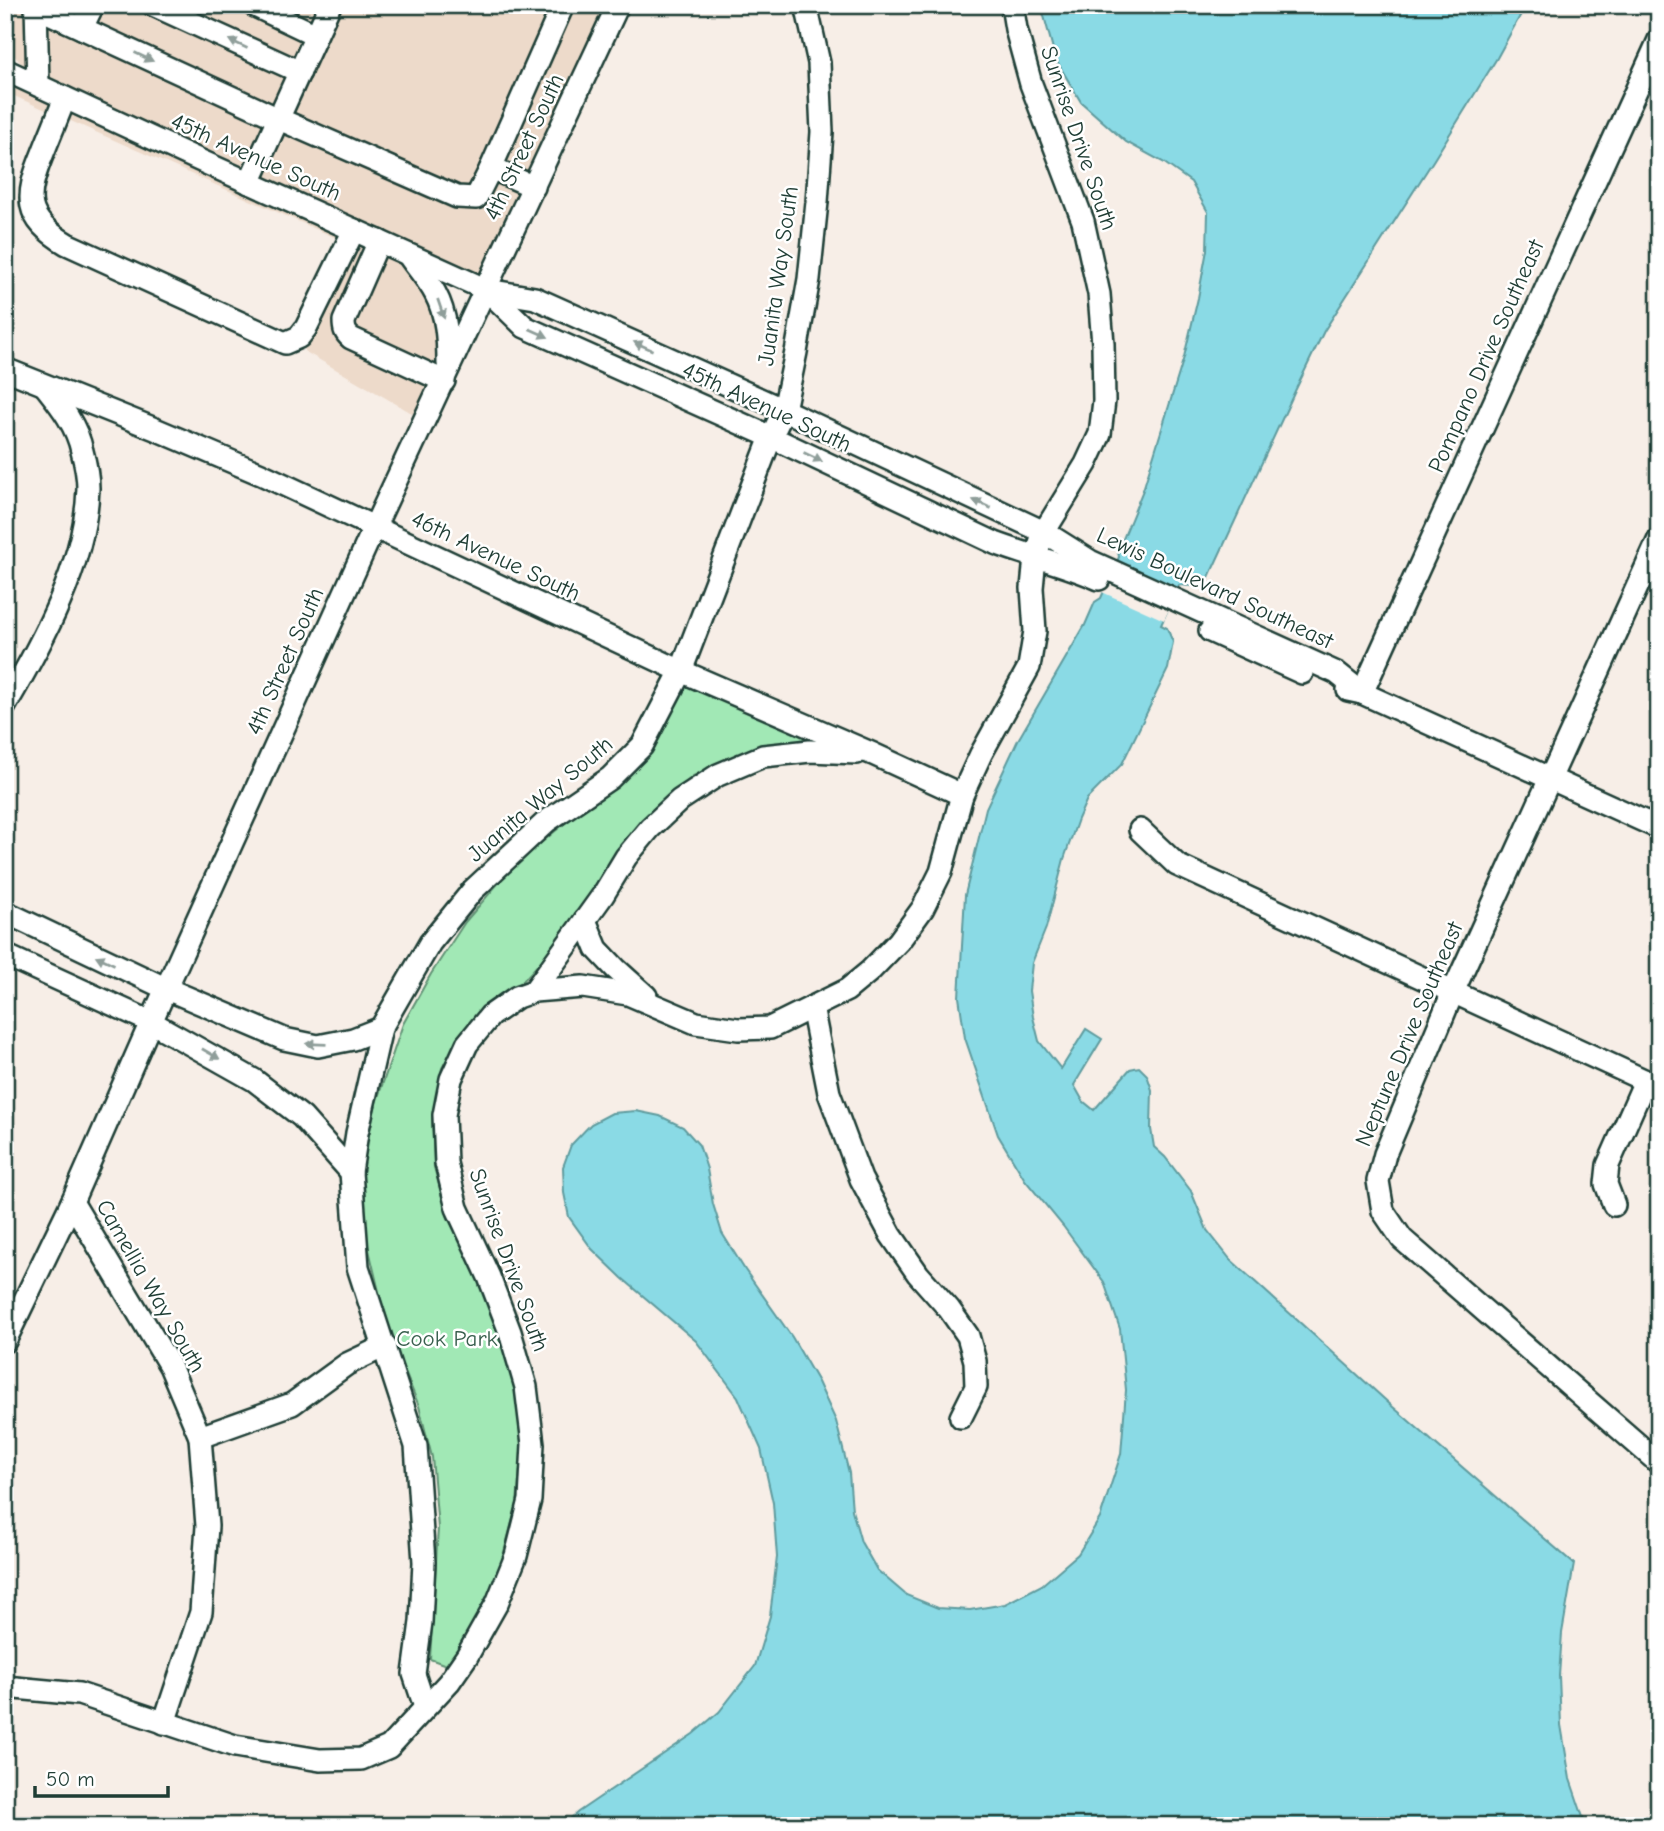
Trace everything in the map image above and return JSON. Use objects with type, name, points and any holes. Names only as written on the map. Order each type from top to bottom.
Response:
[{"type":"street","points":[[82,28],[93,5]]},
{"type":"street","points":[[153,5],[300,72]]},
{"type":"street","points":[[253,5],[316,35]]},
{"type":"street","points":[[250,183],[330,5]]},
{"type":"street","points":[[21,77],[36,6],[279,119],[457,197],[476,198],[563,5]]},
{"type":"street","name":"4th Street South","points":[[5,1341],[72,1202],[374,528],[618,5]]},
{"type":"street","name":"Juanita Way South","points":[[425,1707],[414,1674],[421,1622],[424,1562],[416,1446],[358,1267],[351,1172],[357,1133],[381,1028],[429,943],[473,890],[547,821],[610,778],[642,746],[681,671],[771,437],[784,410],[809,279],[822,132],[819,63],[806,5]]},
{"type":"street","name":"Sunrise Drive South","points":[[5,1687],[79,1695],[235,1746],[320,1760],[361,1759],[389,1747],[449,1682],[467,1656],[497,1603],[516,1556],[530,1500],[533,1444],[526,1387],[498,1299],[457,1208],[446,1163],[444,1115],[451,1079],[467,1044],[491,1016],[517,997],[534,991],[583,987],[628,994],[696,1023],[738,1029],[770,1028],[847,990],[900,941],[923,908],[941,872],[962,795],[981,754],[1029,667],[1035,631],[1032,588],[1035,557],[1044,532],[1086,464],[1100,433],[1104,401],[1104,344],[1099,294],[1083,221],[1031,84],[1012,5]]},
{"type":"street","name":"Pompano Drive Southeast","points":[[1362,693],[1659,40]]},
{"type":"street","points":[[5,61],[21,77]]},
{"type":"street","name":"45th Avenue South","points":[[21,77],[487,290],[536,298],[1044,532]]},
{"type":"street","points":[[65,98],[33,177],[30,195],[40,225],[67,244],[218,313],[285,343],[299,337],[313,316],[354,230]]},
{"type":"street","points":[[491,168],[534,187]]},
{"type":"street","points":[[379,241],[344,321],[347,335],[446,377],[448,338],[443,314],[435,292],[407,254]]},
{"type":"street","name":"45th Avenue South","points":[[487,290],[525,327],[771,437],[995,543],[1035,557]]},
{"type":"street","name":"46th Avenue South","points":[[5,369],[261,474],[681,671],[962,795]]},
{"type":"street","points":[[5,706],[54,616],[70,574],[83,527],[88,486],[82,448],[66,411],[44,385]]},
{"type":"street","name":"Lewis Boulevard Southeast","points":[[1044,532],[1090,561],[1109,577]]},
{"type":"street","name":"Neptune Drive Southeast","points":[[1659,539],[1453,992],[1385,1154],[1378,1181],[1384,1211],[1402,1239],[1659,1464]]},
{"type":"street","name":"Lewis Boulevard Southeast","points":[[1035,557],[1109,577],[1337,673],[1362,693],[1659,828]]},
{"type":"street","points":[[534,991],[603,895],[626,857],[650,828],[680,800],[718,775],[763,756],[810,751],[873,754]]},
{"type":"street","points":[[1140,831],[1177,865],[1652,1084],[1608,1165],[1606,1184],[1614,1205]]},
{"type":"street","points":[[5,912],[167,989],[284,1039],[318,1046],[353,1039],[381,1028]]},
{"type":"street","points":[[585,920],[597,949],[657,1006]]},
{"type":"street","points":[[5,955],[151,1022],[254,1080],[302,1116],[351,1172]]},
{"type":"street","points":[[812,1007],[829,1093],[861,1179],[891,1236],[968,1336],[975,1361],[976,1387],[961,1418]]},
{"type":"street","name":"Camellia Way South","points":[[72,1202],[170,1366],[200,1437],[207,1526],[201,1612],[164,1723]]},
{"type":"street","points":[[200,1437],[292,1404],[347,1364],[385,1346]]},
{"type":"shaded area","points":[[5,5],[608,5],[483,277],[414,246],[409,240],[406,242],[26,68],[5,46]]},
{"type":"shaded area","points":[[5,81],[15,85],[20,91],[22,89],[401,263],[427,298],[439,340],[438,372],[417,416],[304,351],[343,241],[5,92]]},
{"type":"green space","name":"Cook Park","points":[[686,682],[807,738],[793,743],[760,746],[693,776],[657,809],[544,958],[522,982],[491,1003],[462,1032],[442,1068],[432,1117],[434,1167],[448,1218],[479,1277],[501,1336],[514,1380],[522,1443],[517,1504],[501,1563],[481,1611],[449,1666],[430,1659],[438,1528],[432,1457],[419,1406],[397,1353],[381,1300],[365,1233],[361,1170],[376,1103],[403,1024],[465,922],[513,866],[571,818],[627,777],[651,751]]},
{"type":"water","points":[[1041,5],[1526,5],[1497,58],[1324,331],[1209,577],[1194,586],[1179,585],[1161,625],[1167,628],[1173,642],[1168,669],[1122,764],[1087,799],[1078,819],[1064,859],[1046,928],[1032,963],[1029,991],[1039,1041],[1061,1069],[1086,1029],[1102,1039],[1074,1085],[1083,1101],[1094,1110],[1130,1069],[1139,1067],[1147,1075],[1152,1090],[1151,1129],[1154,1147],[1191,1191],[1207,1230],[1230,1259],[1393,1407],[1574,1564],[1562,1633],[1559,1676],[1561,1725],[1570,1779],[1586,1826],[562,1826],[578,1812],[693,1734],[719,1712],[755,1666],[770,1616],[777,1557],[773,1503],[761,1449],[738,1397],[696,1341],[592,1249],[569,1217],[564,1193],[563,1167],[571,1145],[591,1124],[612,1113],[636,1111],[660,1116],[683,1127],[699,1145],[722,1233],[792,1337],[818,1382],[836,1421],[849,1473],[852,1510],[861,1542],[877,1570],[906,1595],[938,1608],[970,1610],[1005,1604],[1042,1585],[1078,1554],[1100,1518],[1121,1454],[1126,1390],[1120,1329],[1104,1282],[1025,1180],[998,1135],[965,1038],[959,997],[965,895],[986,808],[1018,740],[1085,625],[1095,602],[1101,598],[1143,490],[1184,357],[1198,298],[1207,250],[1208,212],[1191,182],[1163,162],[1126,142],[1081,102],[1056,60]]},
{"type":"pier","points":[[1116,562],[1178,590],[1164,620],[1102,592]]}]
